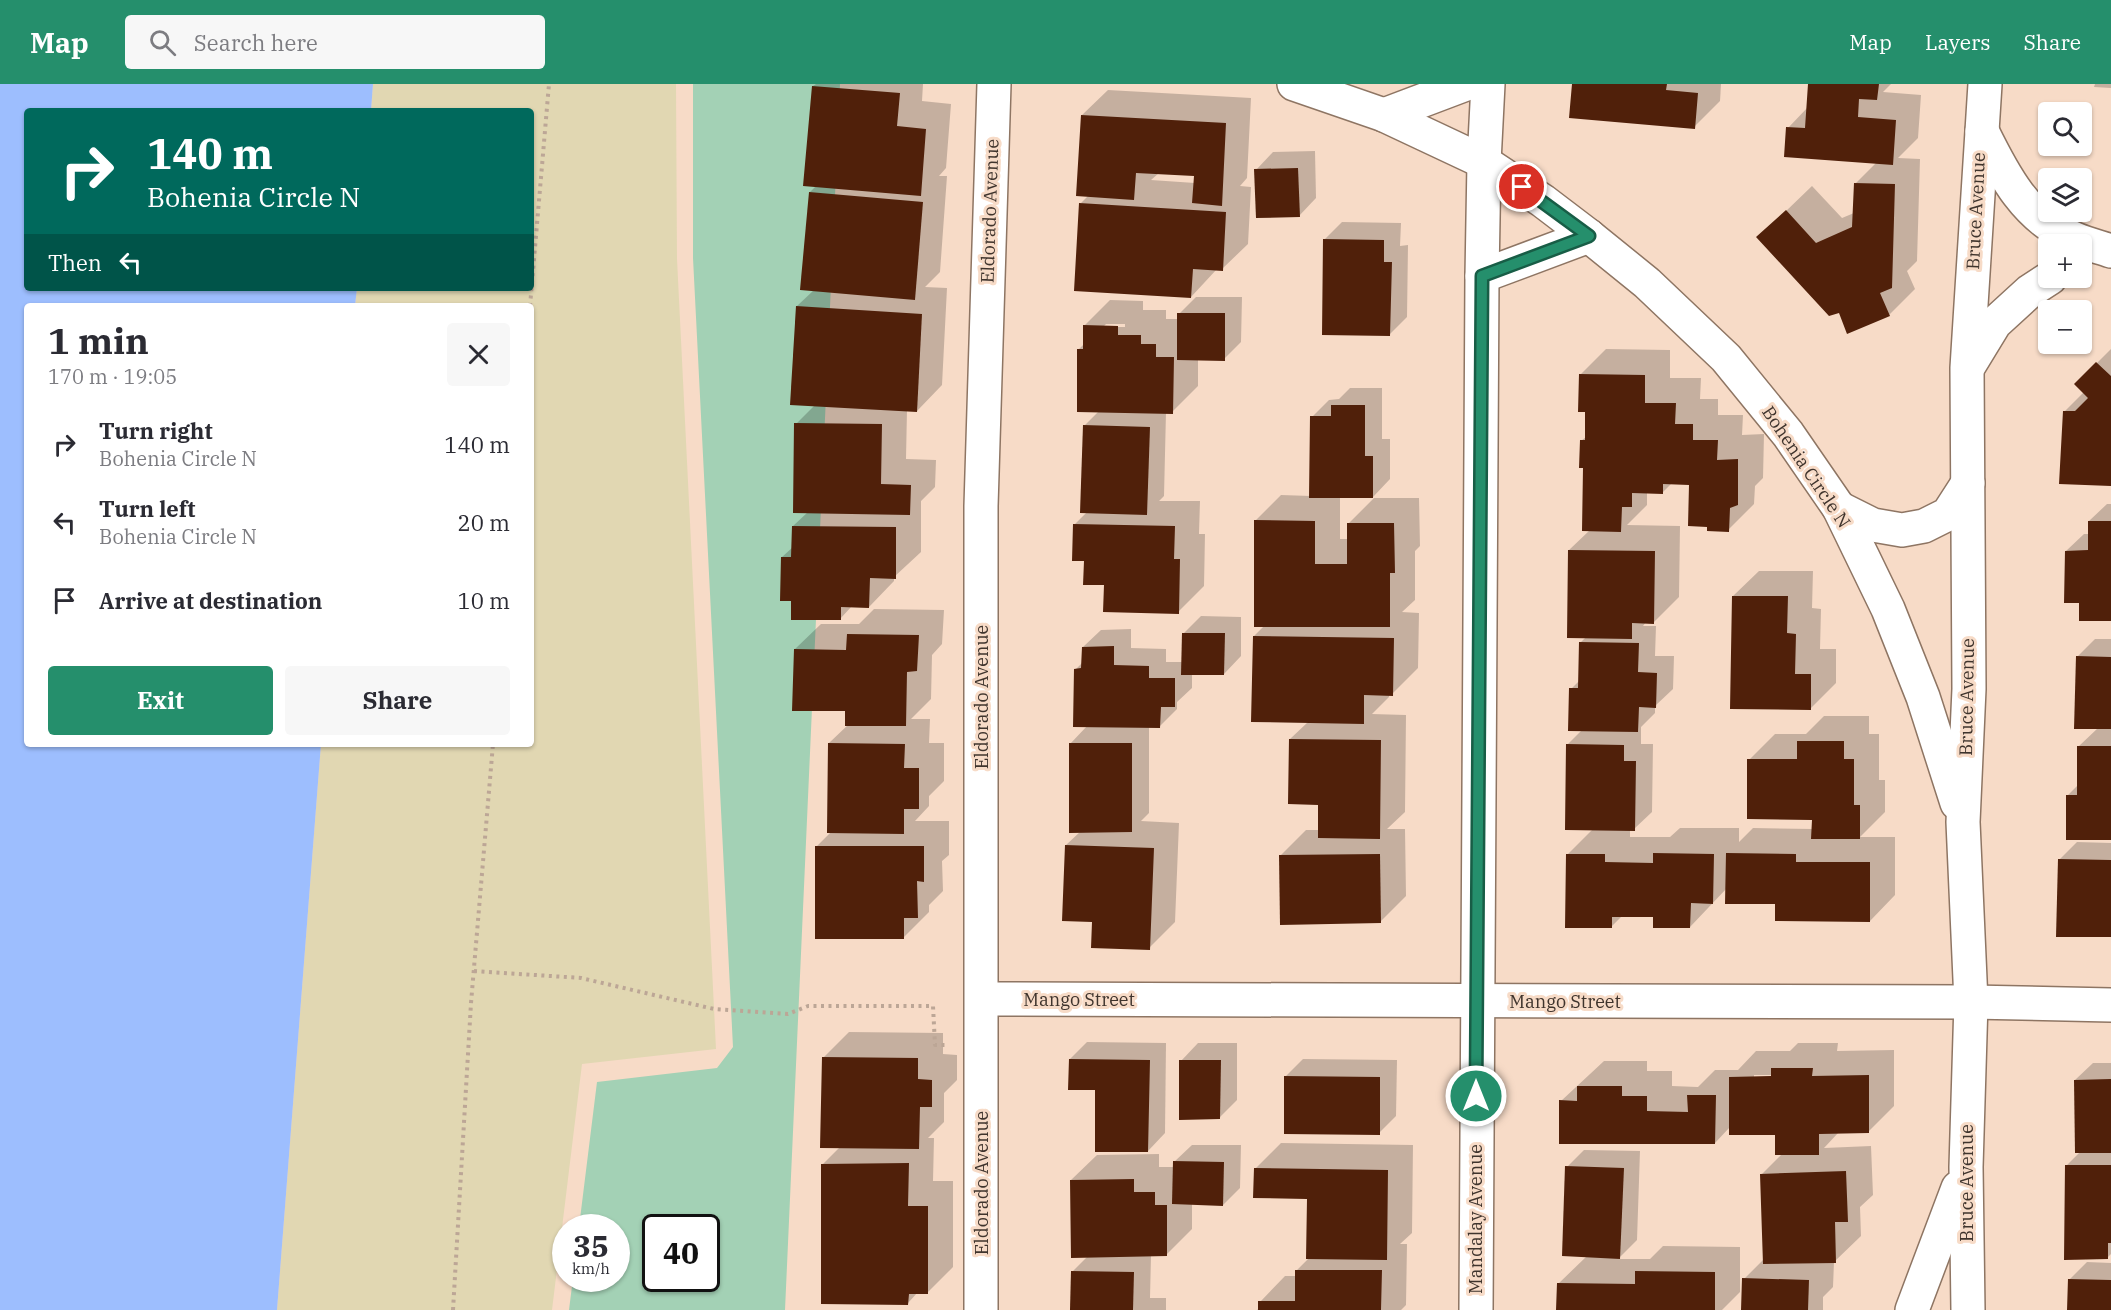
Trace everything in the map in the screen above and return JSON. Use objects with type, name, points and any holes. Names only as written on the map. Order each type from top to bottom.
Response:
[{"type":"street","name":"Eldorado Avenue","points":[[981,1310],[981,506],[994,84]]},
{"type":"street","points":[[1294,84],[1384,115],[1466,84]]},
{"type":"street","name":"Mandalay Avenue","points":[[1476,1310],[1482,276],[1488,84]]},
{"type":"street","name":"Bruce Avenue","points":[[1968,1310],[1966,1167],[1971,1002],[1963,822],[1969,689],[1967,368],[1984,84]]},
{"type":"street","name":"Bohenia Circle N","points":[[1384,115],[1484,162],[1543,201],[1647,283],[1726,358],[1788,434],[1839,508],[1888,609],[1923,697],[1963,822]]},
{"type":"street","points":[[1981,128],[2004,175],[2034,213],[2074,239],[2111,252]]},
{"type":"street","points":[[1482,276],[1589,236]]},
{"type":"street","points":[[2092,259],[2111,252]]},
{"type":"street","points":[[1967,368],[1995,323],[2038,286]]},
{"type":"street","points":[[1839,508],[1873,525],[1902,530],[1924,526],[1948,514],[1968,483]]},
{"type":"street","name":"Mango Street","points":[[982,999],[1971,1002],[2111,1005]]},
{"type":"street","points":[[1912,1310],[1966,1167]]},
{"type":"path","points":[[534,259],[549,84]]},
{"type":"path","points":[[453,1310],[474,971],[493,747]]},
{"type":"path","points":[[474,971],[581,978],[714,1008],[778,1014],[788,1014],[808,1006],[933,1006],[935,1045],[982,1046]]},
{"type":"green space","points":[[693,84],[840,84],[785,1310],[569,1310],[571,1292],[630,1292],[630,1214],[581,1214],[597,1082],[717,1068],[733,1047],[693,258]]},
{"type":"sand","points":[[373,84],[676,84],[677,259],[716,1049],[582,1064],[564,1214],[552,1214],[552,1292],[554,1292],[552,1310],[277,1310],[321,747],[534,747],[534,303],[355,303],[357,291],[534,291],[534,108],[371,108]]},
{"type":"water","points":[[0,84],[373,84],[371,108],[24,108],[24,291],[357,291],[355,303],[24,303],[24,747],[321,747],[277,1310],[0,1310]]},
{"type":"building","points":[[1572,84],[1667,84],[1666,90],[1698,93],[1695,129],[1569,118]]},
{"type":"building","points":[[1808,84],[1879,84],[1877,100],[1859,99],[1858,117],[1896,120],[1893,165],[1784,157],[1786,127],[1805,128]]},
{"type":"building","points":[[812,86],[900,93],[897,126],[926,129],[921,196],[803,186]]},
{"type":"building","points":[[1081,115],[1226,123],[1222,206],[1192,203],[1194,176],[1136,173],[1134,200],[1076,196]]},
{"type":"building","points":[[1298,168],[1300,217],[1256,218],[1254,169]]},
{"type":"building","points":[[1854,183],[1895,184],[1892,288],[1880,293],[1890,316],[1847,334],[1839,313],[1829,316],[1756,237],[1786,210],[1816,243],[1852,227]]},
{"type":"building","points":[[809,192],[923,202],[915,300],[800,290]]},
{"type":"building","points":[[1079,203],[1226,212],[1223,271],[1193,269],[1191,298],[1074,291]]},
{"type":"building","points":[[1323,239],[1384,240],[1384,262],[1392,262],[1390,336],[1322,335]]},
{"type":"building","points":[[796,306],[922,314],[917,412],[790,405]]},
{"type":"building","points":[[1177,313],[1225,313],[1225,361],[1177,360]]},
{"type":"building","points":[[1083,325],[1118,326],[1118,335],[1141,335],[1141,344],[1156,344],[1156,357],[1174,357],[1173,414],[1077,412],[1077,349],[1083,349]]},
{"type":"building","points":[[2096,362],[2111,376],[2111,486],[2059,484],[2063,411],[2075,411],[2088,398],[2074,384]]},
{"type":"building","points":[[1579,374],[1645,375],[1645,403],[1676,403],[1675,424],[1693,424],[1693,440],[1718,440],[1717,460],[1738,459],[1738,505],[1730,508],[1729,532],[1707,531],[1707,527],[1688,526],[1689,485],[1663,484],[1663,494],[1632,493],[1632,507],[1622,507],[1621,532],[1582,531],[1583,468],[1579,468],[1580,440],[1585,440],[1585,412],[1578,412]]},
{"type":"building","points":[[1331,405],[1365,405],[1365,456],[1373,456],[1373,498],[1309,498],[1310,416],[1331,416]]},
{"type":"building","points":[[794,423],[882,424],[881,484],[911,485],[910,515],[793,513]]},
{"type":"building","points":[[1083,425],[1150,427],[1147,515],[1080,513]]},
{"type":"building","points":[[1254,520],[1315,521],[1315,564],[1347,564],[1347,523],[1394,523],[1395,573],[1390,573],[1390,627],[1254,627]]},
{"type":"building","points":[[2088,521],[2111,521],[2111,621],[2079,621],[2079,603],[2064,603],[2065,551],[2088,550]]},
{"type":"building","points":[[1073,524],[1175,526],[1174,559],[1180,559],[1179,614],[1103,612],[1104,585],[1083,585],[1084,561],[1072,561]]},
{"type":"building","points":[[792,526],[896,527],[896,579],[870,578],[869,608],[841,607],[841,620],[791,620],[791,601],[780,601],[781,557],[791,557]]},
{"type":"building","points":[[1568,550],[1655,551],[1654,624],[1632,623],[1632,639],[1567,638]]},
{"type":"building","points":[[1732,596],[1788,596],[1787,633],[1796,634],[1795,674],[1811,674],[1811,710],[1730,709]]},
{"type":"building","points":[[1182,633],[1225,633],[1224,675],[1181,675]]},
{"type":"building","points":[[847,634],[919,635],[917,671],[907,672],[906,726],[845,726],[845,711],[792,711],[794,649],[846,650]]},
{"type":"building","points":[[1253,636],[1394,638],[1393,696],[1364,695],[1364,724],[1251,722]]},
{"type":"building","points":[[1579,642],[1639,643],[1638,672],[1657,673],[1656,708],[1639,707],[1638,732],[1568,731],[1569,688],[1578,688]]},
{"type":"building","points":[[1114,646],[1114,665],[1149,666],[1149,678],[1175,678],[1175,707],[1161,707],[1160,728],[1073,727],[1074,669],[1081,668],[1082,647]]},
{"type":"building","points":[[2076,656],[2111,657],[2111,729],[2074,729]]},
{"type":"building","points":[[1289,739],[1381,740],[1380,839],[1318,838],[1318,805],[1288,804]]},
{"type":"building","points":[[1797,741],[1844,741],[1844,759],[1854,759],[1854,805],[1860,805],[1860,839],[1811,839],[1812,820],[1747,819],[1747,759],[1797,759]]},
{"type":"building","points":[[828,743],[905,744],[904,768],[919,768],[919,809],[904,809],[904,834],[827,833]]},
{"type":"building","points":[[1069,743],[1132,743],[1132,832],[1069,833]]},
{"type":"building","points":[[1566,744],[1624,745],[1624,761],[1636,761],[1635,831],[1565,830]]},
{"type":"building","points":[[2077,746],[2111,746],[2111,840],[2066,840],[2066,795],[2077,795]]},
{"type":"building","points":[[1065,845],[1154,848],[1150,950],[1091,948],[1092,922],[1062,921]]},
{"type":"building","points":[[815,846],[924,846],[924,882],[917,881],[918,918],[904,918],[904,939],[815,939]]},
{"type":"building","points":[[1653,853],[1714,854],[1713,904],[1691,903],[1690,928],[1653,928],[1653,917],[1612,917],[1612,928],[1565,928],[1566,854],[1605,854],[1605,862],[1653,863]]},
{"type":"building","points":[[1726,853],[1796,854],[1796,862],[1870,862],[1870,922],[1775,921],[1775,904],[1725,904]]},
{"type":"building","points":[[1380,854],[1381,923],[1280,925],[1279,855]]},
{"type":"building","points":[[2058,859],[2111,860],[2111,937],[2056,937]]},
{"type":"building","points":[[822,1057],[918,1058],[918,1079],[932,1080],[932,1107],[920,1107],[919,1149],[820,1148]]},
{"type":"building","points":[[1069,1059],[1150,1060],[1148,1152],[1095,1152],[1095,1090],[1068,1090]]},
{"type":"building","points":[[1179,1060],[1221,1060],[1220,1119],[1179,1120]]},
{"type":"building","points":[[1771,1068],[1813,1068],[1812,1076],[1869,1075],[1869,1133],[1819,1134],[1819,1155],[1775,1155],[1775,1135],[1729,1135],[1729,1077],[1771,1076]]},
{"type":"building","points":[[1284,1076],[1380,1077],[1380,1135],[1284,1134]]},
{"type":"building","points":[[2111,1079],[2111,1153],[2075,1153],[2074,1080]]},
{"type":"building","points":[[1577,1086],[1622,1086],[1622,1096],[1647,1096],[1647,1111],[1688,1112],[1687,1095],[1716,1095],[1715,1144],[1559,1144],[1559,1100],[1577,1101]]},
{"type":"building","points":[[1173,1161],[1224,1162],[1223,1206],[1172,1204]]},
{"type":"building","points":[[909,1163],[908,1206],[928,1206],[928,1294],[909,1294],[908,1305],[821,1304],[821,1164]]},
{"type":"building","points":[[2065,1165],[2111,1165],[2111,1243],[2108,1243],[2108,1259],[2064,1260]]},
{"type":"building","points":[[1565,1166],[1624,1168],[1620,1259],[1562,1256]]},
{"type":"building","points":[[1254,1168],[1388,1170],[1387,1260],[1306,1259],[1307,1199],[1253,1198]]},
{"type":"building","points":[[1846,1171],[1848,1222],[1835,1222],[1836,1263],[1763,1264],[1760,1174]]},
{"type":"building","points":[[1134,1179],[1134,1192],[1155,1192],[1155,1205],[1167,1205],[1167,1256],[1071,1258],[1070,1180]]},
{"type":"building","points":[[1295,1270],[1382,1270],[1381,1310],[1258,1310],[1258,1301],[1295,1301]]},
{"type":"building","points":[[1071,1271],[1134,1272],[1133,1310],[1070,1310]]},
{"type":"building","points":[[1635,1271],[1715,1272],[1715,1310],[1556,1310],[1557,1283],[1635,1284]]},
{"type":"building","points":[[1742,1278],[1809,1280],[1808,1310],[1741,1310]]},
{"type":"building","points":[[2068,1279],[2111,1280],[2111,1310],[2067,1310]]},
{"type":"route","points":[[1476,1096],[1482,276],[1589,236],[1522,187]]}]
